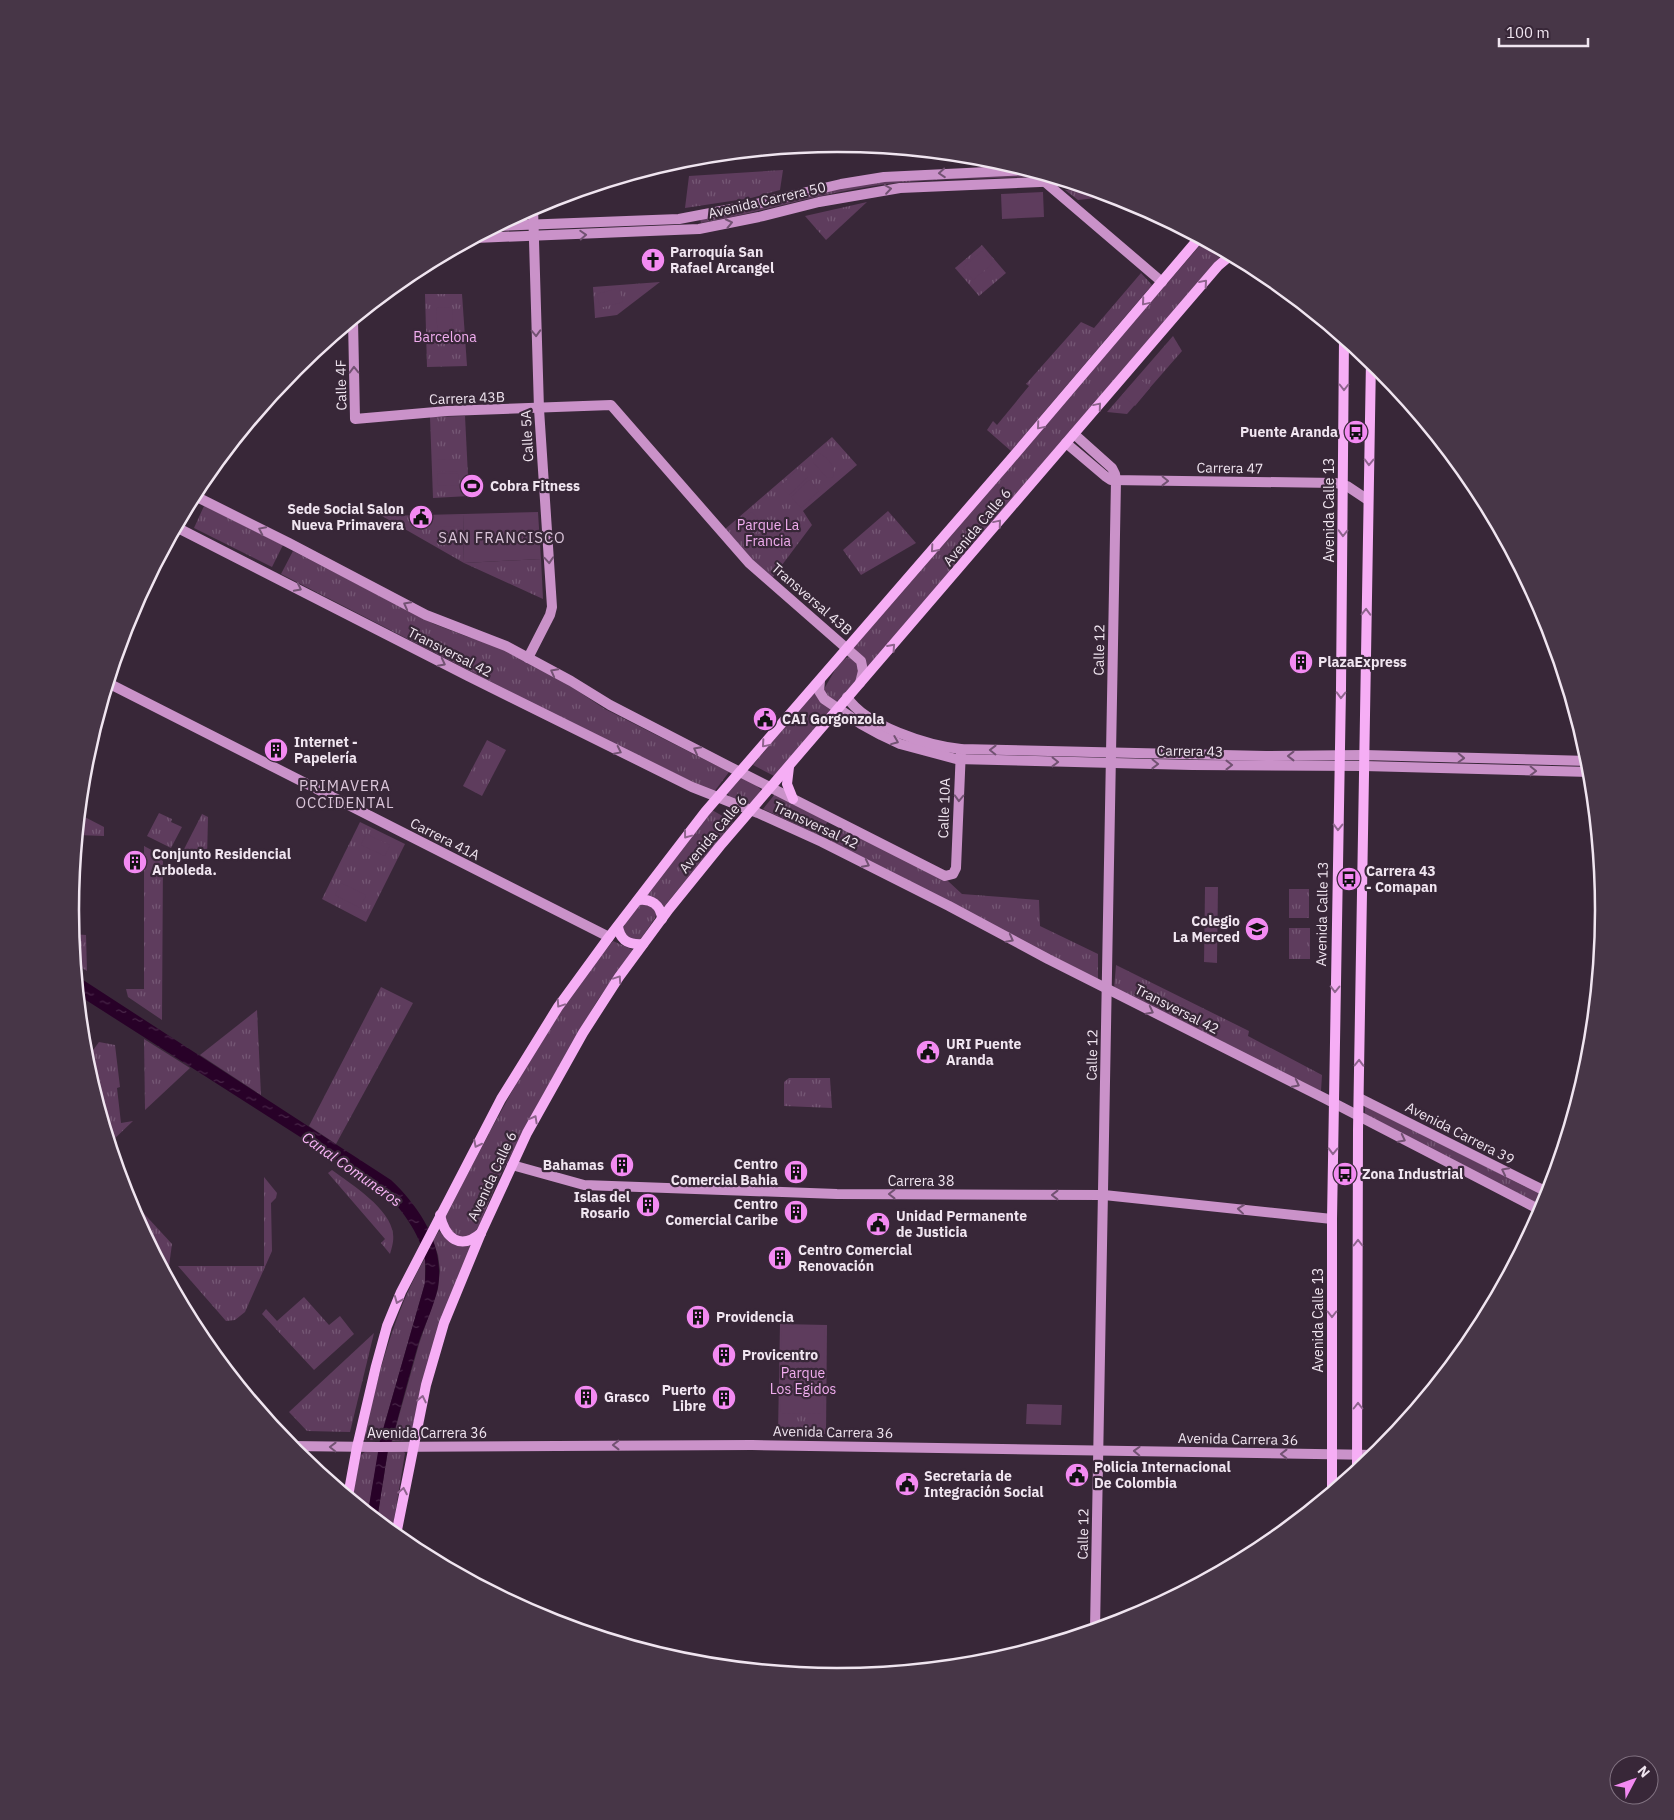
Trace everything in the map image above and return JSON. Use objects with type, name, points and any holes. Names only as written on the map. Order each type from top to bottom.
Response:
[{"type":"main road","name":"Avenida Calle 6","points":[[349,1490],[376,1366],[387,1326],[401,1292],[515,1074],[567,994],[609,937],[718,798],[1195,242]]},
{"type":"main road","name":"Avenida Calle 6","points":[[397,1527],[412,1446],[426,1384],[444,1323],[481,1232],[527,1133],[583,1033],[619,977],[720,846],[1218,266],[1226,259]]},
{"type":"main road","name":"Avenida Calle 13","points":[[1332,1484],[1333,1103],[1340,755],[1344,347]]},
{"type":"main road","points":[[1358,1461],[1359,1098],[1371,372]]},
{"type":"main road","points":[[789,766],[787,784],[793,799]]},
{"type":"main road","points":[[638,900],[646,899],[654,902],[660,910],[662,919]]},
{"type":"main road","points":[[618,926],[619,933],[626,942],[633,945],[643,944]]},
{"type":"main road","points":[[438,1219],[445,1231],[454,1239],[466,1242],[481,1232]]},
{"type":"street","name":"Avenida Carrera 50","points":[[511,226],[679,219],[747,206],[841,184],[884,177],[1005,171]]},
{"type":"street","name":"Avenida Carrera 50","points":[[487,238],[699,229],[759,217],[826,200],[900,188],[1045,182]]},
{"type":"street","points":[[1045,182],[1162,282]]},
{"type":"street","name":"Calle 5A","points":[[528,658],[550,615],[552,607],[539,409],[533,215]]},
{"type":"street","name":"Calle 4F","points":[[353,326],[355,419]]},
{"type":"street","name":"Carrera 43B","points":[[355,419],[447,411],[611,405]]},
{"type":"street","name":"Transversal 43B","points":[[611,405],[748,563],[848,648],[863,664],[860,683]]},
{"type":"street","points":[[1074,434],[1112,468],[1116,480]]},
{"type":"street","name":"Carrera 47","points":[[1066,443],[1105,476],[1116,480],[1343,484]]},
{"type":"street","name":"Calle 12","points":[[1095,1623],[1116,480]]},
{"type":"street","points":[[1343,484],[1368,500]]},
{"type":"street","name":"Transversal 42","points":[[201,499],[290,543],[426,615],[481,636],[528,658],[610,705],[941,875],[950,876],[956,868]]},
{"type":"street","name":"Transversal 42","points":[[181,530],[692,787],[751,810],[848,855],[1107,989],[1359,1116]]},
{"type":"street","name":"Carrera 43","points":[[820,681],[820,694],[837,709],[871,730],[900,744],[960,754],[1111,763],[1364,766],[1583,772]]},
{"type":"street","name":"Carrera 41A","points":[[113,686],[609,937]]},
{"type":"street","name":"Carrera 43","points":[[847,698],[859,710],[886,727],[960,754],[1111,752],[1266,756],[1364,755],[1581,761]]},
{"type":"street","name":"Calle 10A","points":[[956,868],[960,754]]},
{"type":"street","name":"Avenida Carrera 39","points":[[1359,1098],[1542,1189]]},
{"type":"street","points":[[1359,1116],[1535,1207]]},
{"type":"street","name":"Carrera 38","points":[[512,1165],[584,1185],[809,1194],[1104,1195],[1332,1219]]},
{"type":"street","name":"Avenida Carrera 36","points":[[301,1446],[665,1445],[1364,1454]]},
{"type":"green space","points":[[783,170],[780,190],[751,198],[685,208],[689,176]]},
{"type":"green space","points":[[1012,173],[1028,177],[887,184],[840,192],[701,223],[700,219],[852,185],[945,175]]},
{"type":"green space","points":[[1065,190],[1073,190],[1097,198],[1078,200]]},
{"type":"green space","points":[[1043,192],[1044,217],[1002,219],[1001,194]]},
{"type":"green space","points":[[867,202],[826,240],[805,216]]},
{"type":"green space","points":[[982,245],[1006,273],[979,296],[955,268]]},
{"type":"green space","points":[[1200,245],[1220,258],[867,669],[865,661],[853,648]]},
{"type":"green space","points":[[982,251],[993,263],[973,280],[963,267]]},
{"type":"green space","points":[[1141,273],[1152,285],[1011,451],[987,430],[993,421],[997,425],[1029,386],[1026,384],[1081,322],[1094,328]]},
{"type":"green space","points":[[660,282],[617,315],[595,318],[593,287]]},
{"type":"green space","points":[[619,288],[623,302],[600,308],[597,294]]},
{"type":"green space","name":"Barcelona","points":[[425,294],[462,294],[467,366],[427,367]]},
{"type":"green space","points":[[452,307],[454,341],[438,342],[436,308]]},
{"type":"green space","points":[[1173,336],[1182,351],[1127,414],[1107,412]]},
{"type":"green space","points":[[1138,377],[1150,388],[1135,406],[1122,395]]},
{"type":"green space","points":[[465,416],[469,496],[433,498],[430,417]]},
{"type":"green space","name":"Parque La Francia","points":[[832,437],[857,465],[803,511],[812,525],[773,577],[748,557],[724,530]]},
{"type":"green space","points":[[818,453],[825,457],[832,466],[834,470],[833,477],[827,478],[813,462],[813,456]]},
{"type":"green space","points":[[458,459],[458,471],[437,472],[437,460]]},
{"type":"green space","points":[[799,468],[808,477],[789,495],[780,486]]},
{"type":"green space","points":[[458,473],[459,485],[438,486],[437,474]]},
{"type":"green space","points":[[809,480],[819,491],[801,508],[791,497]]},
{"type":"green space","points":[[204,506],[283,545],[272,567],[194,528]]},
{"type":"green space","points":[[888,511],[916,543],[861,575],[843,550]]},
{"type":"green space","points":[[538,512],[541,559],[464,563],[463,514]]},
{"type":"green space","points":[[752,512],[761,522],[744,538],[734,527]]},
{"type":"green space","points":[[463,514],[464,563],[382,516]]},
{"type":"green space","points":[[460,515],[460,526],[435,527],[434,516]]},
{"type":"green space","points":[[790,521],[801,530],[783,553],[772,544]]},
{"type":"green space","points":[[293,551],[434,624],[468,637],[488,642],[555,676],[605,709],[729,772],[714,792],[575,725],[281,574]]},
{"type":"green space","points":[[541,559],[543,599],[464,563]]},
{"type":"green space","points":[[848,657],[859,661],[859,676],[841,700],[836,701],[825,694],[824,689],[839,663]]},
{"type":"green space","points":[[816,689],[832,709],[776,777],[753,765]]},
{"type":"green space","points":[[487,740],[506,750],[482,796],[463,786]]},
{"type":"green space","points":[[741,778],[755,784],[761,790],[750,806],[729,797],[728,793]]},
{"type":"green space","points":[[775,794],[829,820],[818,835],[763,809]]},
{"type":"green space","points":[[712,810],[733,822],[663,908],[646,896]]},
{"type":"green space","points":[[159,813],[172,819],[171,822],[182,827],[171,848],[147,836]]},
{"type":"green space","points":[[202,814],[208,817],[207,859],[181,855]]},
{"type":"green space","points":[[84,817],[104,827],[104,836],[83,835]]},
{"type":"green space","points":[[360,822],[405,844],[366,922],[322,899]]},
{"type":"green space","points":[[840,826],[948,881],[962,894],[1039,900],[1040,926],[1098,954],[1098,980],[830,842]]},
{"type":"green space","points":[[366,834],[390,845],[385,856],[361,845]]},
{"type":"green space","points":[[144,846],[163,856],[162,1020],[128,997],[126,989],[144,989]]},
{"type":"green space","points":[[341,883],[366,895],[360,908],[335,895]]},
{"type":"green space","points":[[1205,887],[1218,887],[1217,963],[1204,962]]},
{"type":"green space","points":[[1289,889],[1309,889],[1309,918],[1289,918]]},
{"type":"green space","points":[[646,900],[657,912],[638,943],[629,939],[623,930],[626,921],[638,904]]},
{"type":"green space","points":[[1289,928],[1310,928],[1310,959],[1289,959]]},
{"type":"green space","points":[[79,935],[86,935],[87,971],[81,967]]},
{"type":"green space","points":[[613,941],[633,950],[597,1001],[542,1096],[498,1180],[476,1233],[463,1239],[453,1235],[444,1220],[501,1111],[564,1007]]},
{"type":"green space","points":[[1116,965],[1249,1031],[1248,1036],[1322,1075],[1321,1091],[1114,989]]},
{"type":"green space","points":[[381,987],[413,1003],[336,1144],[309,1126]]},
{"type":"green space","points":[[257,1010],[261,1095],[200,1055]]},
{"type":"green space","points":[[144,1039],[190,1068],[145,1110]]},
{"type":"green space","points":[[99,1042],[115,1045],[120,1087],[117,1088],[121,1123],[133,1121],[115,1139],[105,1106],[92,1052]]},
{"type":"green space","points":[[789,1078],[830,1078],[832,1108],[784,1106],[784,1082]]},
{"type":"green space","points":[[1365,1104],[1540,1194],[1537,1203],[1365,1116]]},
{"type":"green space","points":[[332,1170],[369,1198],[385,1215],[391,1225],[393,1234],[390,1254],[381,1243],[385,1239],[328,1173]]},
{"type":"green space","points":[[264,1177],[277,1193],[276,1198],[271,1203],[272,1251],[245,1312],[235,1320],[226,1321],[178,1266],[264,1266]]},
{"type":"green space","points":[[141,1210],[172,1244],[169,1266],[157,1245]]},
{"type":"green space","points":[[439,1231],[448,1239],[472,1243],[418,1405],[410,1440],[392,1441],[419,1344],[438,1289],[440,1270],[438,1255],[433,1241]]},
{"type":"green space","points":[[425,1258],[425,1283],[380,1440],[363,1440],[387,1347],[413,1280]]},
{"type":"green space","points":[[304,1297],[329,1325],[340,1316],[354,1334],[314,1370],[262,1314],[266,1309],[277,1321]]},
{"type":"green space","name":"Parque Los Egidos","points":[[780,1324],[827,1325],[826,1434],[778,1433]]},
{"type":"green space","name":"Parque Los Egidos","points":[[782,1327],[825,1328],[823,1414],[780,1413]]},
{"type":"green space","points":[[374,1333],[350,1432],[307,1431],[289,1412]]},
{"type":"green space","points":[[1027,1404],[1062,1405],[1061,1425],[1026,1424]]},
{"type":"green space","points":[[379,1450],[369,1507],[353,1494],[360,1456],[366,1451]]},
{"type":"green space","points":[[388,1450],[403,1451],[405,1453],[393,1524],[378,1514]]},
{"type":"water","name":"Canal Comuneros","points":[[82,979],[391,1180],[412,1202],[428,1228],[438,1257],[438,1287],[418,1345],[388,1450],[378,1514],[369,1507],[380,1440],[425,1283],[425,1260],[419,1240],[402,1211],[380,1188],[84,999]]},
{"type":"place","name":"Parroquía San Rafael Arcangel","points":[[653,260]]},
{"type":"place","name":"Puente Aranda","points":[[1356,432]]},
{"type":"place","name":"Cobra Fitness","points":[[472,486]]},
{"type":"place","name":"Sede Social Salon Nueva Primavera","points":[[421,517]]},
{"type":"place","name":"PlazaExpress","points":[[1301,662]]},
{"type":"place","name":"CAI Gorgonzola","points":[[765,719]]},
{"type":"place","name":"Internet - Papelería","points":[[276,750]]},
{"type":"place","name":"Conjunto Residencial Arboleda.","points":[[135,862]]},
{"type":"place","name":"Carrera 43 - Comapan","points":[[1349,879]]},
{"type":"place","name":"Colegio La Merced","points":[[1257,929]]},
{"type":"place","name":"URI Puente Aranda","points":[[928,1052]]},
{"type":"place","name":"Bahamas","points":[[622,1165]]},
{"type":"place","name":"Centro Comercial Bahia","points":[[796,1172]]},
{"type":"place","name":"Zona Industrial","points":[[1345,1174]]},
{"type":"place","name":"Islas del Rosario","points":[[648,1205]]},
{"type":"place","name":"Centro Comercial Caribe","points":[[796,1212]]},
{"type":"place","name":"Unidad Permanente de Justicia","points":[[878,1224]]},
{"type":"place","name":"Centro Comercial Renovación","points":[[780,1258]]},
{"type":"place","name":"Providencia","points":[[698,1317]]},
{"type":"place","name":"Provicentro","points":[[724,1355]]},
{"type":"place","name":"Grasco","points":[[586,1397]]},
{"type":"place","name":"Puerto Libre","points":[[724,1398]]},
{"type":"place","name":"Policia Internacional De Colombia","points":[[1077,1475]]},
{"type":"place","name":"Secretaria de Integración Social","points":[[907,1484]]},
{"type":"district","name":"SAN FRANCISCO","points":[[502,537]]},
{"type":"district","name":"PRIMAVERA OCCIDENTAL","points":[[345,794]]}]
